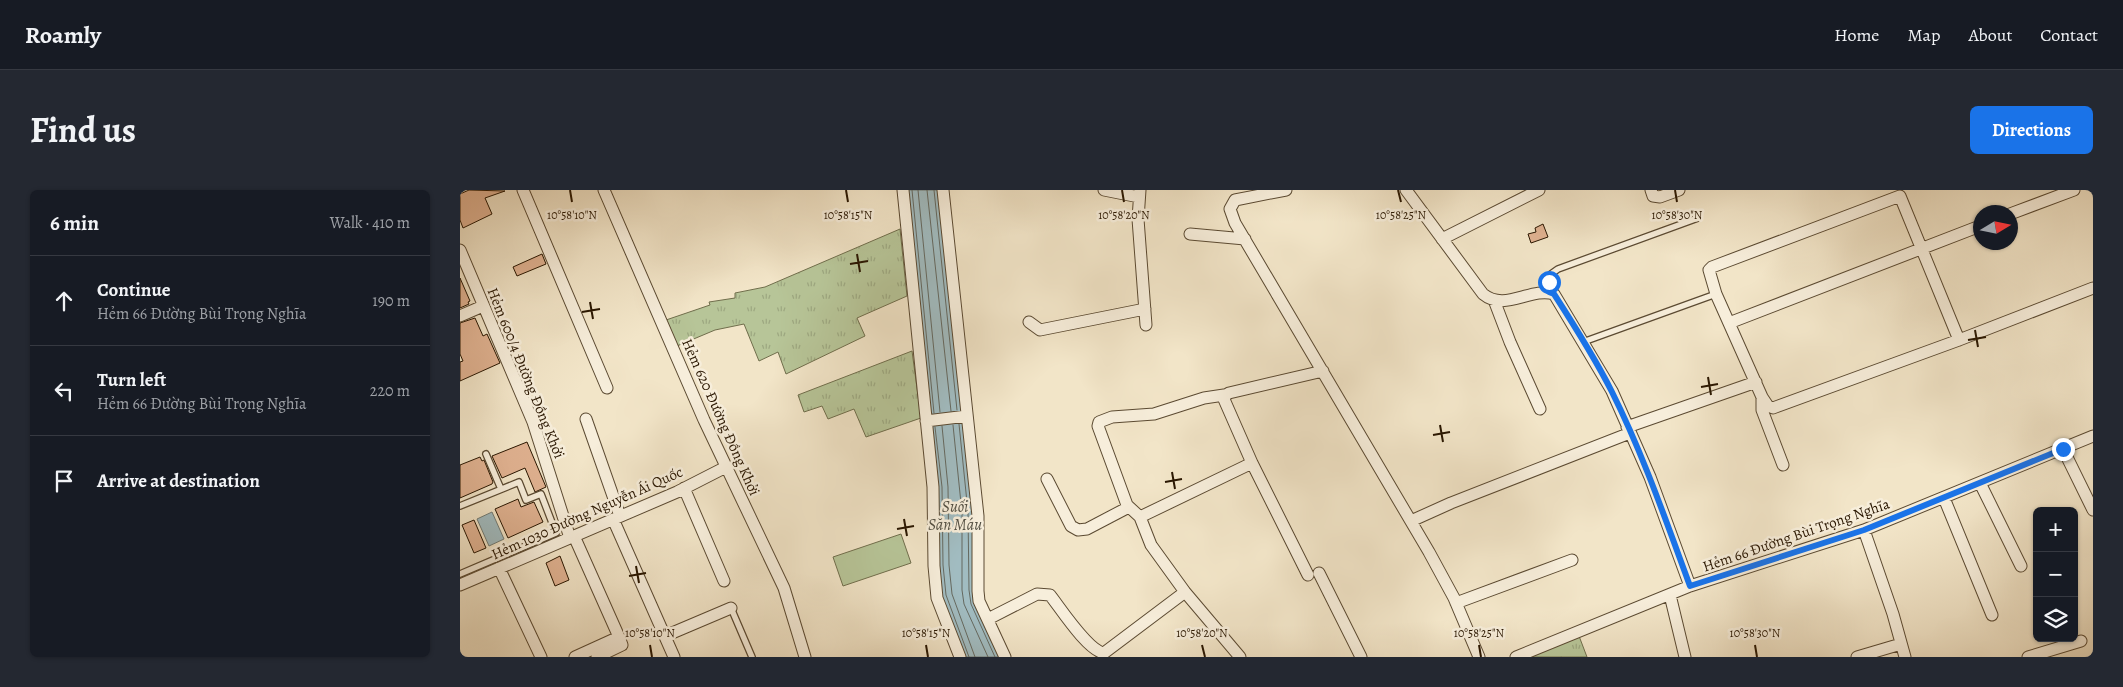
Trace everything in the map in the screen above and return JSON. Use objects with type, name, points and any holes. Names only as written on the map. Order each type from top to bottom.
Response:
[{"type":"street","points":[[523,190],[607,388]]},
{"type":"street","name":"Hẻm 620 Đường Đồng Khởi","points":[[604,190],[726,467],[787,596],[805,657]]},
{"type":"street","points":[[903,190],[932,487],[934,566],[937,598],[960,657]]},
{"type":"street","points":[[943,190],[978,516],[979,601],[1005,657]]},
{"type":"street","points":[[1104,190],[1140,194],[1138,227],[1146,325]]},
{"type":"street","points":[[1286,190],[1235,200],[1230,209],[1245,239],[1411,521],[1456,603],[1479,657]]},
{"type":"street","points":[[1406,190],[1483,294],[1494,300],[1502,301],[1549,292]]},
{"type":"street","points":[[1442,239],[1539,190]]},
{"type":"street","points":[[1651,190],[1653,196],[1660,197],[1679,190]]},
{"type":"street","points":[[2018,211],[2074,190]]},
{"type":"street","points":[[1959,340],[1902,197],[1897,196],[1712,267],[1709,270],[1716,294],[1762,397],[1768,406],[1773,408],[1959,340],[2093,288]]},
{"type":"street","points":[[1729,322],[1973,229]]},
{"type":"street","points":[[1190,234],[1245,239]]},
{"type":"street","name":"Hẻm 600/4 Đường Đồng Khởi","points":[[460,250],[536,432],[572,537],[619,637]]},
{"type":"street","name":"Hẻm 66 Đường Bùi Trọng Nghĩa","points":[[1549,292],[1554,294],[1612,391],[1650,477],[1690,586],[1864,530],[2093,436]]},
{"type":"street","points":[[1494,300],[1510,342],[1540,409]]},
{"type":"street","points":[[460,316],[484,306]]},
{"type":"street","points":[[1029,322],[1040,330],[1144,309]]},
{"type":"street","points":[[1240,657],[1185,592],[1152,546],[1140,518],[1129,507],[1098,426],[1100,422],[1112,417],[1154,414],[1204,398],[1224,395],[1322,371]]},
{"type":"street","points":[[1411,521],[1629,430],[1756,382]]},
{"type":"street","points":[[1224,395],[1252,463],[1361,657]]},
{"type":"street","points":[[1762,397],[1762,410],[1782,465]]},
{"type":"street","points":[[926,421],[967,416]]},
{"type":"street","points":[[586,419],[616,518],[674,657]]},
{"type":"street","points":[[2063,449],[2093,510]]},
{"type":"street","points":[[1140,518],[1252,463]]},
{"type":"street","name":"Hẻm 1030 Đường Nguyễn Ái Quốc","points":[[460,585],[684,488],[726,467]]},
{"type":"street","points":[[1047,479],[1071,526],[1078,530],[1087,529],[1129,507]]},
{"type":"street","points":[[1980,483],[2021,566]]},
{"type":"street","points":[[684,488],[724,581]]},
{"type":"street","points":[[1944,498],[1992,615]]},
{"type":"street","points":[[1864,530],[1905,657]]},
{"type":"street","points":[[1456,603],[1572,560]]},
{"type":"street","points":[[500,568],[541,657]]},
{"type":"street","points":[[1516,657],[1690,586]]},
{"type":"street","points":[[988,619],[1037,594],[1050,595],[1087,642],[1098,652],[1104,653],[1185,592]]},
{"type":"street","points":[[1670,595],[1685,657]]},
{"type":"street","points":[[665,636],[731,608]]},
{"type":"street","points":[[575,657],[619,637],[622,645],[597,657]]},
{"type":"street","points":[[2028,657],[2081,641]]},
{"type":"street","points":[[1857,657],[1901,644]]},
{"type":"lane","points":[[1549,292],[1552,274],[1558,270],[1698,218]]},
{"type":"lane","points":[[1583,342],[1716,294]]},
{"type":"lane","points":[[486,454],[500,489]]},
{"type":"lane","points":[[460,506],[519,482],[526,500],[541,494],[556,532],[460,574]]},
{"type":"lane","points":[[731,608],[752,657]]},
{"type":"green space","points":[[900,229],[907,296],[857,318],[865,336],[786,374],[778,352],[759,361],[744,324],[715,330],[677,346],[666,320],[710,305],[709,302],[735,298],[735,293],[765,287]]},
{"type":"green space","points":[[912,351],[921,418],[866,437],[854,409],[828,419],[822,406],[804,412],[798,395]]},
{"type":"green space","points":[[901,534],[911,563],[843,586],[833,557]]},
{"type":"green space","points":[[1579,636],[1587,657],[1524,657]]},
{"type":"water","name":"Suối Săn Máu","points":[[907,190],[938,190],[973,512],[974,590],[1000,657],[965,657],[941,597]]},
{"type":"water","points":[[492,512],[504,539],[489,546],[477,519]]},
{"type":"building","points":[[469,190],[505,191],[485,198],[492,214],[463,228],[460,220],[460,194]]},
{"type":"building","points":[[1543,224],[1548,237],[1531,243],[1528,234],[1536,232],[1535,228]]},
{"type":"building","points":[[542,254],[546,264],[517,276],[513,267]]},
{"type":"building","points":[[460,278],[470,301],[468,302],[469,304],[460,308]]},
{"type":"building","points":[[475,318],[483,336],[487,334],[500,363],[460,381],[460,362],[463,361],[460,354],[460,323]]},
{"type":"building","points":[[527,442],[546,487],[535,492],[525,468],[502,478],[492,456]]},
{"type":"building","points":[[480,457],[482,461],[484,460],[493,482],[460,498],[460,465]]},
{"type":"building","points":[[518,499],[521,507],[534,502],[543,522],[508,538],[495,509]]},
{"type":"building","points":[[474,520],[486,548],[474,553],[462,525]]},
{"type":"building","points":[[560,556],[569,580],[555,586],[546,563]]},
{"type":"route","points":[[1549,282],[1549,292],[1554,294],[1612,391],[1650,477],[1690,586],[1864,530],[2063,449]]}]
